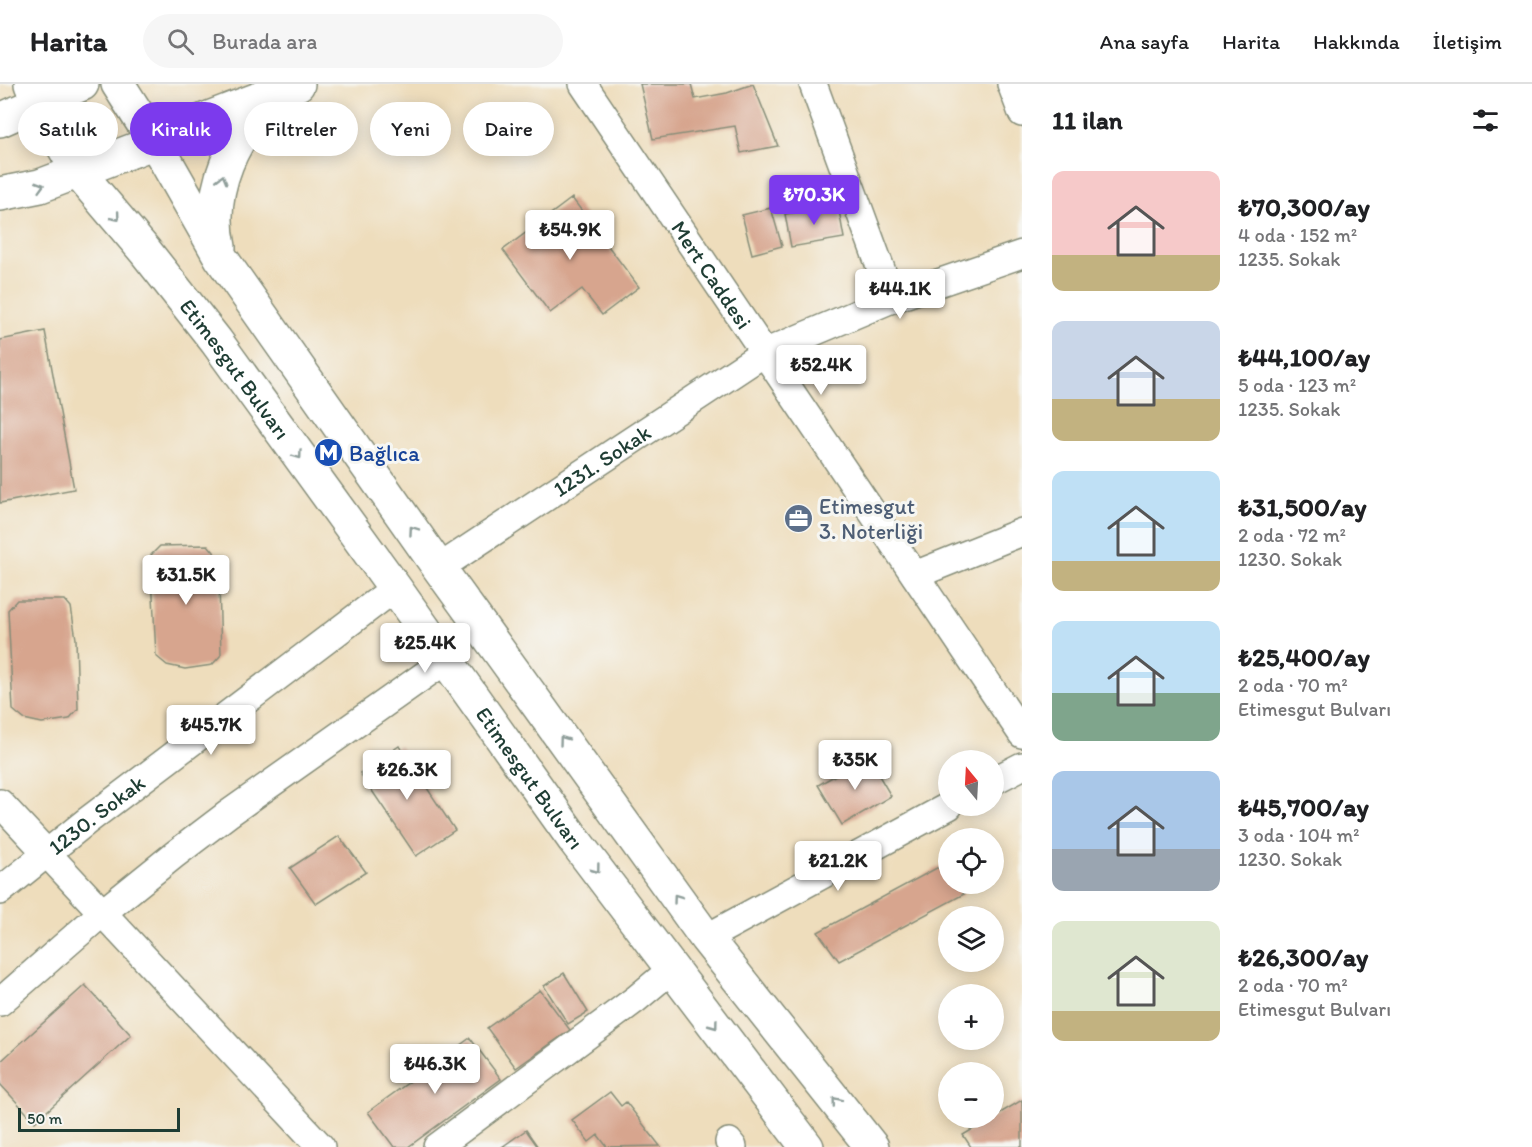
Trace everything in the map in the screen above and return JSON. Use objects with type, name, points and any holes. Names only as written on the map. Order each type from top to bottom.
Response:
[{"type":"main road","points":[[0,120],[35,93],[82,84]]},
{"type":"main road","points":[[118,84],[130,103]]},
{"type":"main road","points":[[232,109],[298,84]]},
{"type":"main road","points":[[221,258],[216,211],[220,183],[226,165],[239,140],[256,116],[270,103],[298,84]]},
{"type":"main road","name":"Etimesgut Bulvarı","points":[[35,93],[78,172],[145,251],[216,341],[575,841],[807,1147]]},
{"type":"main road","points":[[0,194],[40,186],[130,152]]},
{"type":"main road","points":[[163,156],[221,258],[439,568],[706,939],[872,1147]]},
{"type":"street","name":"Mert Caddesi","points":[[583,84],[1022,734]]},
{"type":"street","points":[[813,84],[892,299]]},
{"type":"street","points":[[1011,84],[1022,112]]},
{"type":"street","name":"1231. Sokak","points":[[439,568],[765,353],[892,299],[1022,254]]},
{"type":"street","points":[[915,575],[1022,532]]},
{"type":"street","name":"1230. Sokak","points":[[0,891],[395,588]]},
{"type":"street","points":[[0,1002],[102,913],[174,855],[228,814],[446,660]]},
{"type":"street","points":[[1004,776],[1022,766]]},
{"type":"street","points":[[0,803],[321,1147]]},
{"type":"street","points":[[706,939],[938,812]]},
{"type":"street","points":[[437,1147],[636,999],[672,969]]},
{"type":"building","points":[[640,84],[691,84],[695,99],[727,93],[753,84],[778,146],[741,153],[735,126],[653,139]]},
{"type":"building","points":[[572,198],[639,287],[602,315],[582,289],[550,313],[503,250]]},
{"type":"building","points":[[838,205],[844,238],[791,247],[785,214]]},
{"type":"building","points":[[771,208],[782,246],[752,254],[742,215]]},
{"type":"building","points":[[45,331],[74,489],[0,503],[0,340]]},
{"type":"building","points":[[208,545],[214,552],[219,584],[221,655],[212,665],[185,669],[167,665],[156,656],[151,555],[160,546]]},
{"type":"building","points":[[17,600],[65,600],[71,607],[76,639],[78,709],[69,719],[42,723],[24,719],[13,710],[8,610]]},
{"type":"building","points":[[399,746],[455,830],[416,856],[360,773]]},
{"type":"building","points":[[868,757],[891,796],[842,825],[818,785]]},
{"type":"building","points":[[339,836],[366,872],[316,904],[290,868]]},
{"type":"building","points":[[938,867],[938,894],[964,894],[839,961],[818,932]]},
{"type":"building","points":[[564,973],[588,1012],[568,1024],[544,986]]},
{"type":"building","points":[[85,985],[131,1035],[35,1122],[0,1084],[0,1062]]},
{"type":"building","points":[[540,990],[570,1030],[516,1068],[487,1028]]},
{"type":"building","points":[[470,1038],[501,1079],[408,1147],[394,1147],[368,1112]]},
{"type":"building","points":[[610,1092],[621,1106],[626,1102],[660,1146],[607,1147],[598,1135],[589,1142],[572,1120]]},
{"type":"building","points":[[1022,1100],[1022,1147],[971,1147],[963,1135],[975,1128],[1004,1128],[1004,1111]]},
{"type":"building","points":[[526,1130],[538,1147],[502,1147]]},
{"type":"place","name":"Bağlıca","points":[[328,453]]},
{"type":"place","name":"Etimesgut 3. Noterliği","points":[[798,519]]}]
